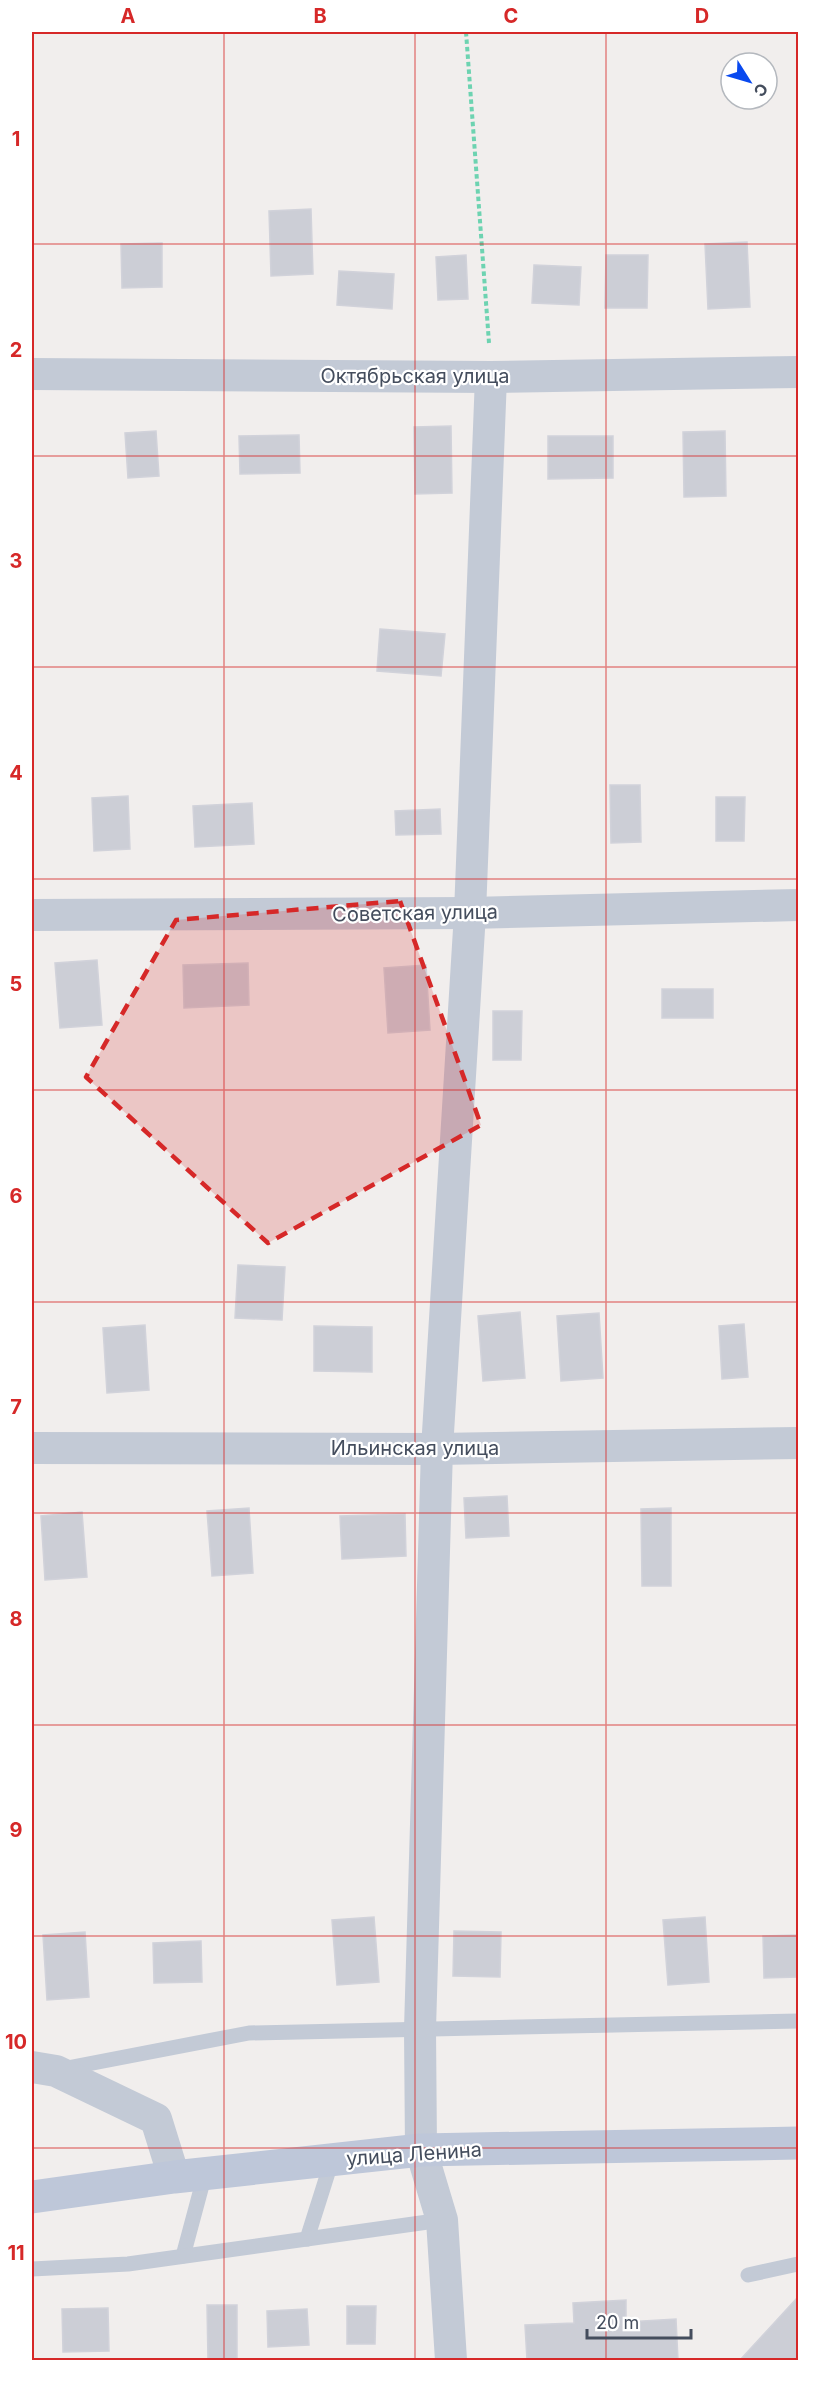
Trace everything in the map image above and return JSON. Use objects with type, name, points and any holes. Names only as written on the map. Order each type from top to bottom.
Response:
[{"type":"main road","name":"улица Ленина","points":[[32,2197],[189,2175],[421,2150],[798,2143]]},
{"type":"street","name":"Октябрьская улица","points":[[32,374],[491,376],[798,372]]},
{"type":"street","points":[[451,2361],[442,2220],[421,2150],[420,2029],[437,1449],[470,913],[491,376]]},
{"type":"street","name":"Советская улица","points":[[32,915],[470,913],[798,905]]},
{"type":"street","name":"Ильинская улица","points":[[32,1448],[437,1449],[798,1443]]},
{"type":"street","points":[[44,2069],[156,2119],[189,2175]]},
{"type":"lane","points":[[44,2069],[249,2033],[798,2021]]},
{"type":"lane","points":[[307,2239],[332,2160]]},
{"type":"lane","points":[[183,2256],[189,2175]]},
{"type":"lane","points":[[32,2269],[128,2264],[442,2220]]},
{"type":"lane","points":[[748,2276],[798,2264]]},
{"type":"path","points":[[466,32],[491,376]]},
{"type":"highlighted area","points":[[400,901],[481,1125],[268,1243],[86,1077],[176,920]]},
{"type":"building","points":[[311,209],[313,274],[271,276],[269,211]]},
{"type":"building","points":[[747,242],[750,307],[708,309],[705,244]]},
{"type":"building","points":[[162,243],[162,287],[122,288],[121,244]]},
{"type":"building","points":[[466,255],[468,299],[438,300],[436,257]]},
{"type":"building","points":[[606,255],[648,255],[647,308],[605,308]]},
{"type":"building","points":[[534,265],[581,267],[579,305],[532,303]]},
{"type":"building","points":[[339,271],[394,274],[392,309],[337,305]]},
{"type":"building","points":[[451,426],[452,493],[415,494],[414,427]]},
{"type":"building","points":[[156,431],[159,476],[128,478],[125,433]]},
{"type":"building","points":[[725,431],[726,496],[684,497],[683,432]]},
{"type":"building","points":[[299,435],[300,473],[240,474],[239,436]]},
{"type":"building","points":[[548,436],[613,436],[613,478],[548,479]]},
{"type":"building","points":[[380,629],[445,634],[441,676],[377,671]]},
{"type":"building","points":[[610,785],[640,785],[641,842],[611,843]]},
{"type":"building","points":[[128,796],[130,849],[94,851],[92,798]]},
{"type":"building","points":[[716,797],[745,797],[744,841],[716,841]]},
{"type":"building","points":[[252,803],[254,844],[195,847],[193,806]]},
{"type":"building","points":[[440,809],[441,834],[396,835],[395,811]]},
{"type":"building","points":[[97,960],[102,1025],[60,1028],[55,963]]},
{"type":"building","points":[[248,963],[249,1005],[184,1008],[183,965]]},
{"type":"building","points":[[426,965],[430,1030],[388,1033],[384,968]]},
{"type":"building","points":[[662,989],[713,989],[713,1018],[662,1018]]},
{"type":"building","points":[[493,1011],[522,1011],[521,1060],[493,1060]]},
{"type":"building","points":[[238,1265],[285,1267],[282,1320],[235,1318]]},
{"type":"building","points":[[520,1312],[525,1378],[483,1381],[478,1316]]},
{"type":"building","points":[[599,1313],[603,1378],[561,1381],[557,1316]]},
{"type":"building","points":[[744,1324],[748,1377],[722,1379],[719,1326]]},
{"type":"building","points":[[145,1325],[149,1390],[107,1393],[103,1328]]},
{"type":"building","points":[[314,1326],[372,1327],[372,1372],[314,1371]]},
{"type":"building","points":[[507,1496],[509,1536],[466,1538],[464,1498]]},
{"type":"building","points":[[249,1508],[253,1573],[212,1576],[207,1511]]},
{"type":"building","points":[[671,1508],[671,1586],[642,1586],[641,1509]]},
{"type":"building","points":[[82,1512],[87,1577],[45,1580],[41,1516]]},
{"type":"building","points":[[405,1514],[406,1556],[342,1559],[340,1516]]},
{"type":"building","points":[[374,1917],[379,1982],[337,1985],[332,1920]]},
{"type":"building","points":[[705,1917],[709,1982],[668,1985],[663,1920]]},
{"type":"building","points":[[454,1931],[501,1932],[500,1977],[453,1976]]},
{"type":"building","points":[[85,1932],[89,1997],[47,2000],[43,1935]]},
{"type":"building","points":[[798,1935],[798,1977],[764,1978],[763,1936]]},
{"type":"building","points":[[201,1941],[202,1982],[154,1983],[153,1943]]},
{"type":"building","points":[[798,2297],[798,2360],[740,2360]]},
{"type":"building","points":[[626,2300],[626,2322],[676,2319],[678,2360],[527,2360],[525,2325],[574,2323],[573,2303]]},
{"type":"building","points":[[207,2305],[237,2305],[237,2360],[208,2360]]},
{"type":"building","points":[[347,2306],[376,2306],[375,2344],[347,2344]]},
{"type":"building","points":[[108,2308],[109,2351],[63,2352],[62,2309]]},
{"type":"building","points":[[307,2309],[309,2345],[268,2347],[267,2311]]}]
